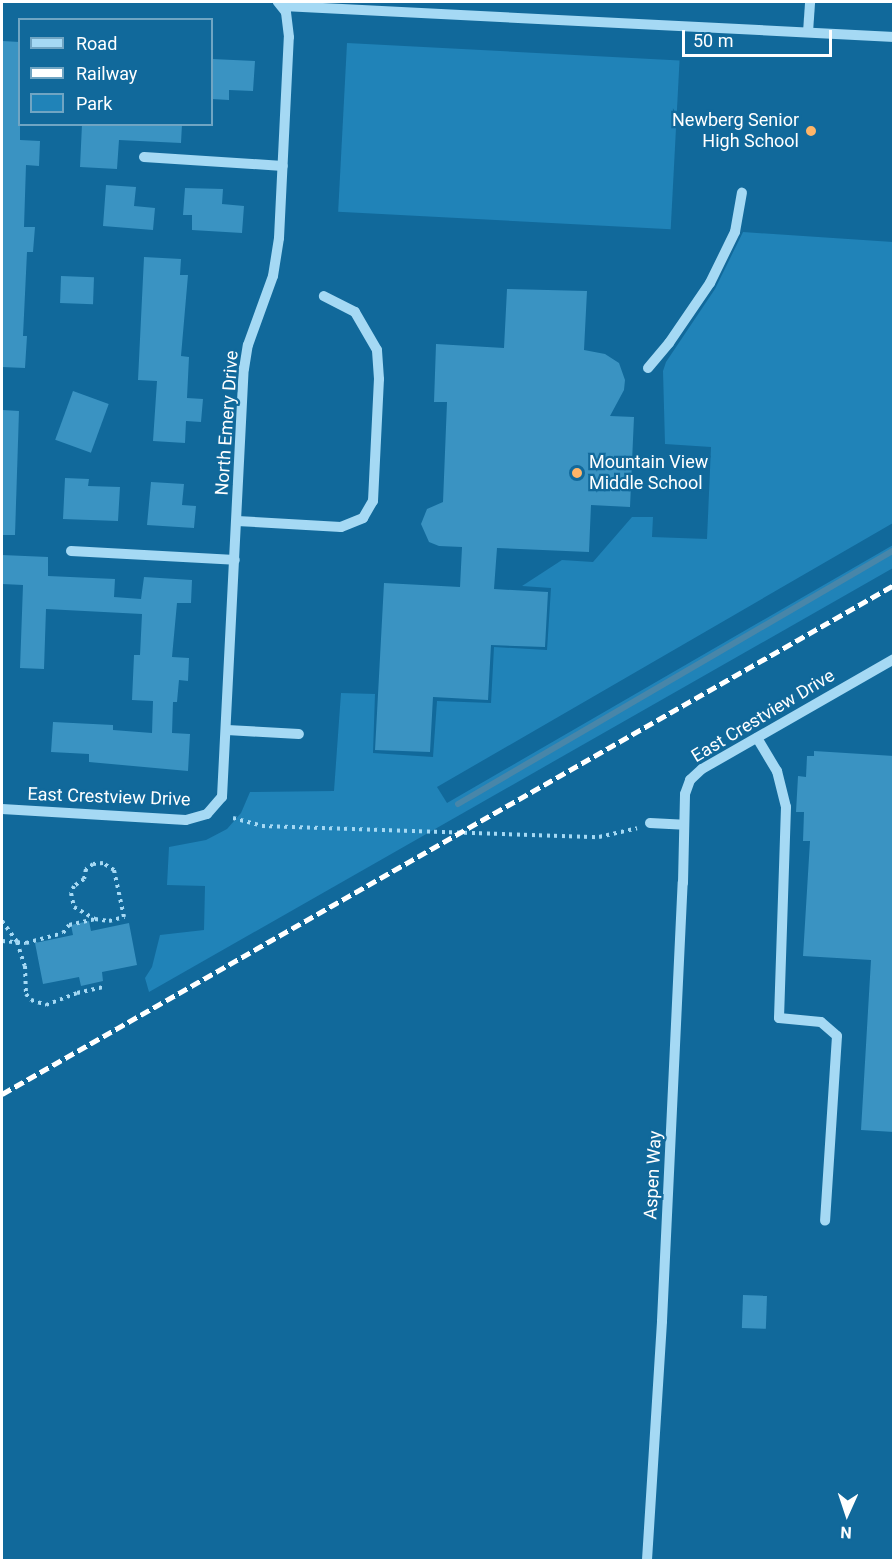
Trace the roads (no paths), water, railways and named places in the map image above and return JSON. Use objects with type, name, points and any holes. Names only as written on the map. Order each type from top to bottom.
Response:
[{"type":"street","points":[[808,32],[810,2]]},
{"type":"street","points":[[280,4],[894,37]]},
{"type":"street","name":"North Emery Drive","points":[[213,809],[224,792],[245,357],[277,257],[290,38],[288,19],[280,4]]},
{"type":"street","points":[[144,157],[283,166]]},
{"type":"street","points":[[648,368],[669,343],[710,283],[735,232],[742,193]]},
{"type":"street","points":[[237,521],[341,527],[363,518],[373,501],[379,379],[377,350],[355,312],[324,296]]},
{"type":"street","points":[[71,551],[235,560]]},
{"type":"street","name":"East Crestview Drive","points":[[684,825],[685,794],[690,780],[702,769],[894,659]]},
{"type":"street","points":[[226,730],[299,734]]},
{"type":"street","points":[[756,738],[777,771],[786,807],[779,1018],[821,1022],[837,1036],[825,1221]]},
{"type":"street","name":"East Crestview Drive","points":[[2,809],[186,820],[199,818],[213,809]]},
{"type":"street","points":[[650,823],[684,825]]},
{"type":"street","name":"Aspen Way","points":[[647,1560],[663,1310],[684,825]]},
{"type":"waterway","points":[[458,804],[894,550]]},
{"type":"railway","points":[[2,1094],[894,585]]},
{"type":"place","name":"Newberg Senior High School","points":[[811,131]]},
{"type":"place","name":"Mountain View Middle School","points":[[577,473]]}]
